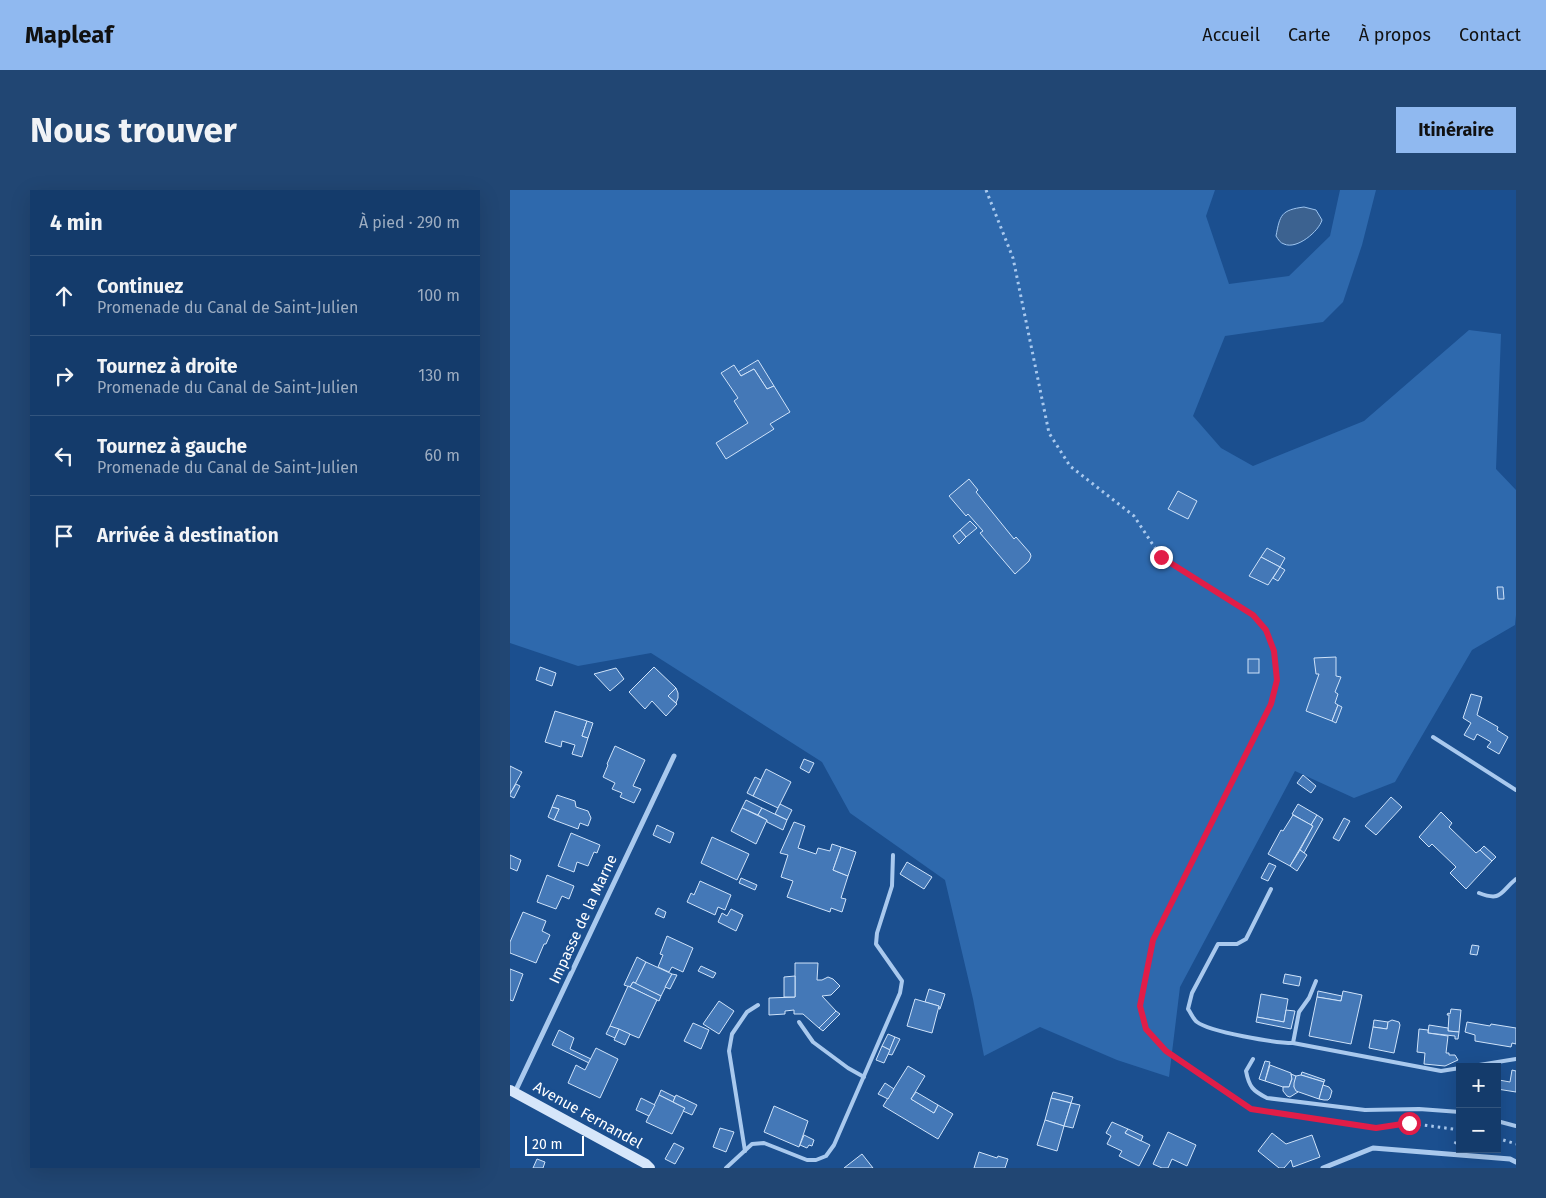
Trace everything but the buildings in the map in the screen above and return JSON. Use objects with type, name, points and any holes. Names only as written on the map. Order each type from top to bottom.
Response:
[{"type":"main road","name":"Avenue Fernandel","points":[[512,1091],[646,1164],[650,1168]]},
{"type":"street","name":"Impasse de la Marne","points":[[512,1091],[674,756]]},
{"type":"street","points":[[1323,1168],[1373,1148],[1510,1159],[1516,1162]]},
{"type":"lane","points":[[1433,737],[1516,790]]},
{"type":"lane","points":[[726,1168],[752,1144],[764,1143],[807,1160],[816,1160],[826,1156],[834,1145],[900,994],[902,981],[876,944],[877,933],[892,886],[893,855]]},
{"type":"lane","points":[[1479,894],[1490,898],[1501,895],[1516,879]]},
{"type":"lane","points":[[1271,889],[1246,939],[1238,944],[1218,944],[1192,993],[1188,1009],[1196,1022],[1210,1028],[1278,1043],[1293,1043],[1441,1072],[1456,1069]]},
{"type":"lane","points":[[1293,1043],[1299,1012],[1309,998],[1316,981]]},
{"type":"lane","points":[[745,1151],[729,1051],[732,1034],[747,1012],[758,1005]]},
{"type":"lane","points":[[799,1022],[813,1042],[848,1068],[864,1077]]},
{"type":"lane","points":[[1253,1059],[1246,1071],[1248,1084],[1256,1093],[1267,1098],[1364,1110],[1420,1109],[1456,1112]]},
{"type":"lane","points":[[1492,1063],[1516,1059]]},
{"type":"lane","points":[[1501,1122],[1516,1126]]},
{"type":"path","points":[[986,190],[1013,258],[1049,433],[1070,466],[1134,516],[1161,557],[1253,615],[1266,630],[1274,651],[1277,680],[1271,704],[1153,940],[1140,1006],[1146,1029],[1166,1051],[1251,1109],[1376,1128],[1409,1123],[1456,1129]]},
{"type":"path","points":[[1501,1139],[1516,1144]]},
{"type":"path","points":[[1506,1140],[1506,1145]]},
{"type":"shaded area","points":[[510,190],[1215,190],[1206,216],[1229,284],[1289,276],[1330,236],[1340,190],[1376,190],[1362,245],[1343,302],[1323,322],[1225,336],[1193,416],[1221,448],[1253,466],[1364,421],[1469,330],[1501,334],[1496,469],[1516,490],[1515,625],[1472,650],[1395,782],[1354,798],[1295,771],[1180,987],[1169,1077],[1117,1060],[1040,1027],[984,1056],[973,999],[945,880],[850,813],[822,762],[651,653],[578,666],[510,643]]},
{"type":"shaded area","points":[[1304,207],[1316,210],[1322,220],[1317,229],[1301,242],[1289,245],[1281,243],[1276,236],[1281,218],[1290,210]]},
{"type":"route","points":[[1161,557],[1253,615],[1266,630],[1274,651],[1277,680],[1271,704],[1153,940],[1140,1006],[1146,1029],[1166,1051],[1251,1109],[1376,1128],[1409,1123]]}]
